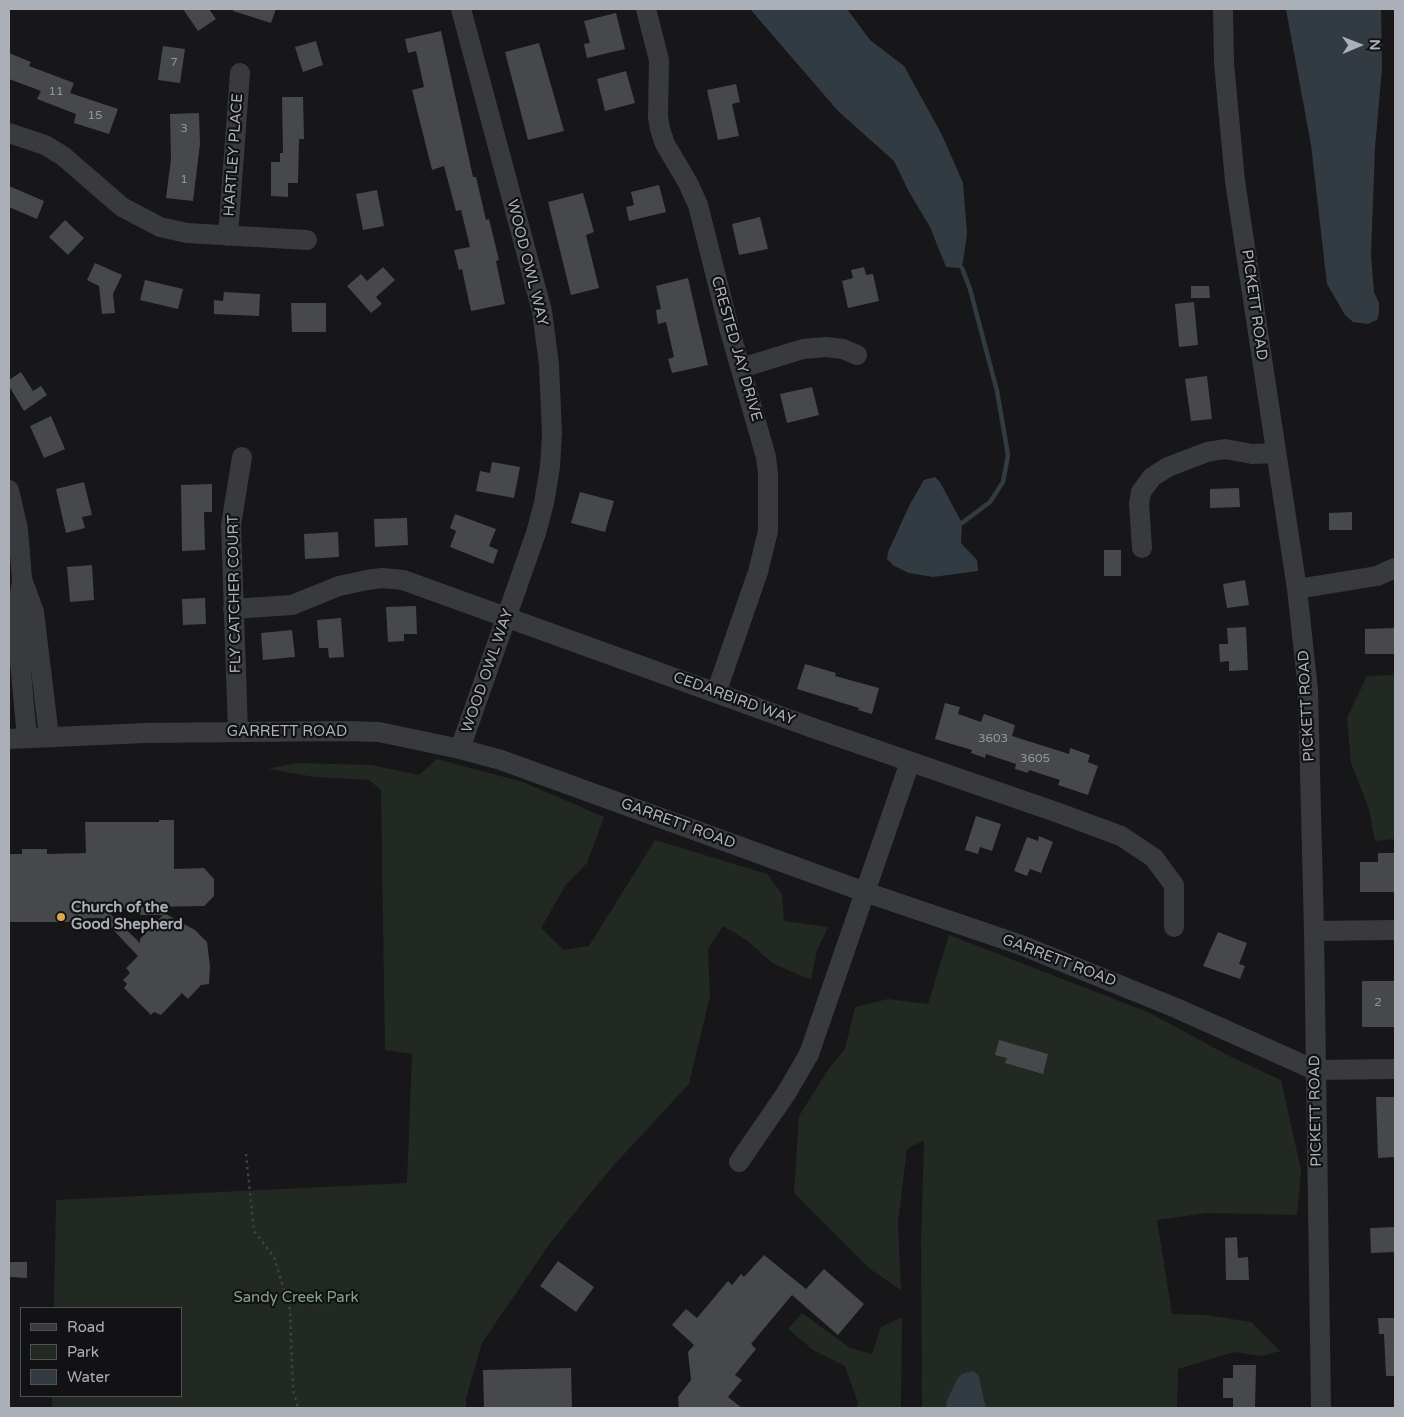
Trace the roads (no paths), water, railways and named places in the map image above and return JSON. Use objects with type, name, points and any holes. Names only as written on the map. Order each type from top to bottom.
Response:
[{"type":"street","name":"WOOD OWL WAY","points":[[460,748],[544,503],[550,468],[552,434],[548,365],[542,311],[461,9]]},
{"type":"street","name":"CRESTED JAY DRIVE","points":[[646,9],[659,60],[658,117],[660,129],[665,144],[688,183],[698,206],[766,457],[770,489],[768,531],[758,572],[716,693]]},
{"type":"street","name":"PICKETT ROAD","points":[[1223,9],[1224,63],[1235,181],[1297,589],[1310,730],[1321,1408]]},
{"type":"street","name":"HARTLEY PLACE","points":[[228,236],[240,73]]},
{"type":"street","points":[[9,133],[45,145],[63,156],[78,167],[115,202],[140,218],[160,227],[188,233],[307,240]]},
{"type":"street","points":[[741,368],[804,349],[826,347],[842,349],[857,355]]},
{"type":"street","points":[[1142,548],[1139,504],[1141,492],[1152,477],[1168,467],[1207,452],[1225,449],[1252,454],[1276,453]]},
{"type":"street","name":"FLY CATCHER COURT","points":[[238,732],[231,525],[242,457]]},
{"type":"street","points":[[9,490],[18,529],[16,580],[18,605],[18,738]]},
{"type":"street","points":[[1297,589],[1377,576],[1395,568]]},
{"type":"street","name":"CEDARBIRD WAY","points":[[233,609],[292,605],[339,586],[382,578],[403,580],[1120,836],[1154,858],[1174,885],[1174,927]]},
{"type":"street","points":[[16,580],[34,612],[49,736]]},
{"type":"street","points":[[18,640],[38,638]]},
{"type":"street","name":"GARRETT ROAD","points":[[18,738],[238,732],[379,732],[460,748],[501,760],[865,892],[1021,945],[1168,1004],[1315,1070]]},
{"type":"street","points":[[739,1162],[787,1092],[809,1054],[910,762]]},
{"type":"street","points":[[1314,931],[1395,930]]},
{"type":"street","points":[[1315,1070],[1395,1069]]},
{"type":"water","points":[[750,9],[847,9],[870,40],[904,66],[942,135],[963,183],[967,234],[962,268],[946,267],[930,227],[909,192],[894,161],[838,111]]},
{"type":"water","points":[[1286,9],[1381,9],[1382,68],[1375,148],[1371,255],[1374,292],[1379,303],[1379,314],[1377,320],[1368,324],[1353,322],[1345,315],[1327,284],[1311,145]]},
{"type":"water","points":[[935,477],[940,482],[962,523],[961,543],[977,560],[978,571],[933,577],[909,573],[894,566],[887,559],[888,552],[910,504],[924,480]]},
{"type":"water","points":[[973,1371],[979,1376],[986,1408],[946,1408],[947,1400],[958,1378],[962,1374]]},
{"type":"waterway","points":[[962,268],[970,289],[997,391],[1008,455],[1003,482],[990,502],[962,523]]},
{"type":"place","name":"Church of the Good Shepherd","points":[[61,917]]},
{"type":"park label","name":"Sandy Creek Park","points":[[296,1298]]}]
